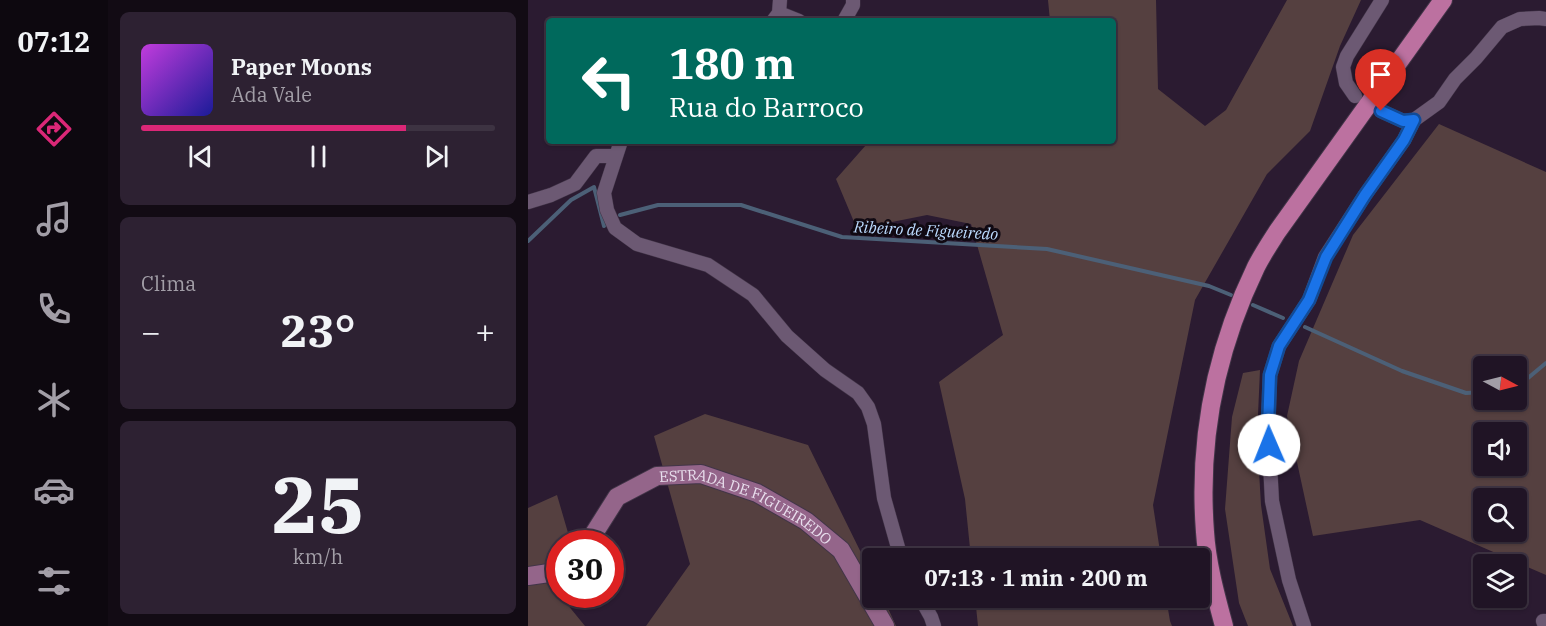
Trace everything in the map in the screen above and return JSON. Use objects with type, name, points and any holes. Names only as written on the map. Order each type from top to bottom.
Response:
[{"type":"main road","points":[[1224,626],[1205,535],[1203,497],[1204,456],[1212,398],[1224,346],[1243,296],[1276,232],[1443,0]]},
{"type":"street","points":[[846,18],[853,5],[853,0]]},
{"type":"street","points":[[1355,96],[1346,82],[1342,67],[1382,0]]},
{"type":"street","points":[[777,11],[792,18]]},
{"type":"street","points":[[1304,626],[1289,580],[1272,501],[1268,427],[1270,375],[1279,346],[1309,300],[1326,257],[1365,195],[1404,140],[1414,120],[1439,102],[1455,79],[1502,27],[1521,19],[1546,19]]},
{"type":"street","points":[[1381,111],[1403,121],[1414,120]]},
{"type":"street","points":[[620,144],[604,193],[607,210],[615,228],[637,244],[708,265],[732,280],[753,295],[787,336],[825,370],[858,393],[868,406],[874,424],[884,498],[898,548]]},
{"type":"street","points":[[528,202],[575,184],[596,156],[616,156]]},
{"type":"street","name":"ESTRADA DE FIGUEIREDO","points":[[596,530],[617,497],[657,476],[701,474],[757,493],[806,521],[841,550],[885,626]]},
{"type":"street","points":[[528,576],[546,573]]},
{"type":"street","points":[[926,608],[934,626]]},
{"type":"street","points":[[1545,626],[1543,621],[1546,621]]},
{"type":"shaded area","points":[[1048,0],[1156,0],[1158,89],[1205,126],[1226,110],[1287,0],[1361,0],[1340,46],[1310,131],[1267,174],[1195,300],[1153,505],[1159,548],[970,548],[965,499],[939,382],[1003,335],[971,224],[927,215],[857,229],[836,179],[866,145],[874,144],[1116,144],[1116,18],[1050,18]]},
{"type":"shaded area","points":[[1439,124],[1546,172],[1546,575],[1527,567],[1527,554],[1498,554],[1420,520],[1313,536],[1287,416],[1299,361],[1353,235]]},
{"type":"shaded area","points":[[1260,370],[1257,437],[1261,505],[1270,569],[1293,626],[1248,626],[1239,603],[1225,509],[1232,417],[1243,373]]},
{"type":"shaded area","points":[[705,414],[808,445],[862,555],[862,608],[888,608],[896,626],[646,626],[690,564],[654,436]]},
{"type":"shaded area","points":[[557,495],[567,530],[546,530],[546,566],[528,568],[528,508]]},
{"type":"shaded area","points":[[546,582],[546,608],[570,608],[585,626],[528,626],[528,584]]},
{"type":"shaded area","points":[[976,608],[1168,608],[1172,626],[978,626]]},
{"type":"waterway","name":"Ribeiro de Figueiredo","points":[[528,241],[571,200],[594,187],[604,226]]},
{"type":"waterway","name":"Ribeiro de Figueiredo","points":[[620,215],[658,205],[741,205],[842,237],[1047,249],[1209,286],[1231,295]]},
{"type":"waterway","name":"Ribeiro de Figueiredo","points":[[1253,305],[1283,318]]},
{"type":"waterway","name":"Ribeiro de Figueiredo","points":[[1305,327],[1402,371],[1466,393],[1473,393]]},
{"type":"waterway","name":"Ribeiro de Figueiredo","points":[[1527,379],[1546,363]]},
{"type":"route","points":[[1269,445],[1270,375],[1279,346],[1309,300],[1326,257],[1365,195],[1404,140],[1414,120],[1403,121],[1381,111]]}]
